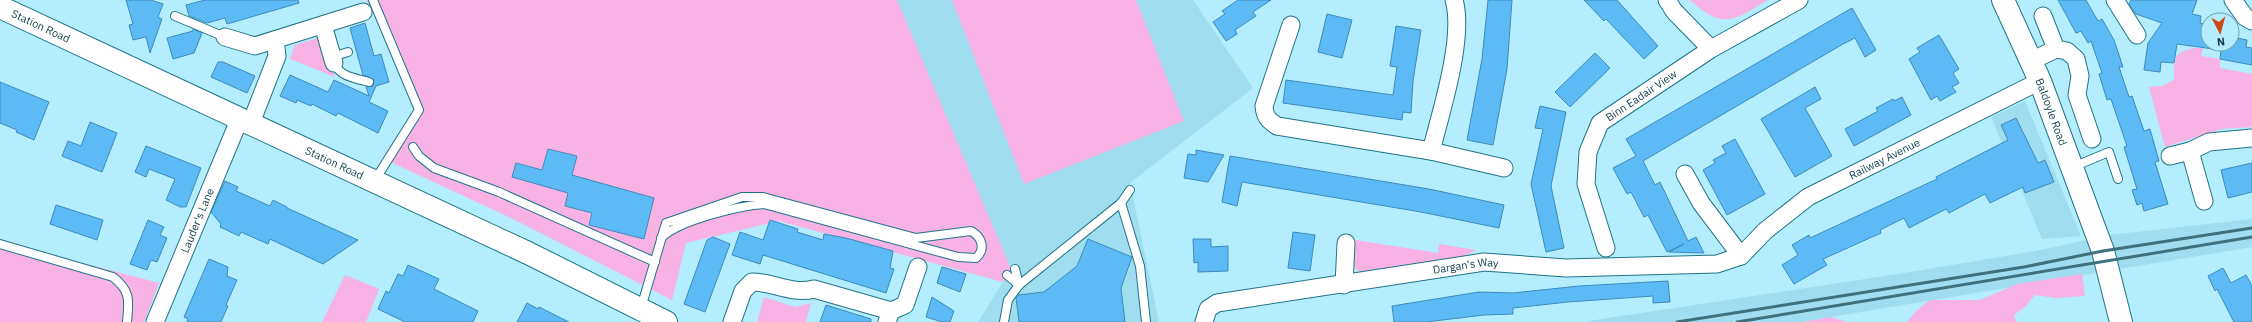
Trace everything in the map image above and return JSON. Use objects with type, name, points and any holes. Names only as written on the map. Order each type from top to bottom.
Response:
[{"type":"main road","name":"Baldoyle Road","points":[[2003,0],[2040,81],[2094,227],[2103,252],[2121,322]]},
{"type":"main road","name":"Station Road","points":[[0,7],[542,259],[666,322]]},
{"type":"street","points":[[1431,151],[1453,65],[1457,10],[1454,0]]},
{"type":"street","points":[[1667,0],[1674,11],[1711,49]]},
{"type":"street","name":"Binn Eadair View","points":[[1606,248],[1586,184],[1588,152],[1600,123],[1711,49],[1799,0]]},
{"type":"street","points":[[2115,0],[2137,35]]},
{"type":"street","points":[[2234,0],[2245,17],[2252,21]]},
{"type":"street","points":[[226,37],[256,46],[323,24],[368,6]]},
{"type":"street","points":[[2043,16],[2056,49]]},
{"type":"street","points":[[323,24],[338,57]]},
{"type":"street","points":[[1291,25],[1264,106],[1265,115],[1269,121],[1282,127],[1431,151],[1504,168]]},
{"type":"street","name":"Lauder's Lane","points":[[155,322],[277,56],[275,40]]},
{"type":"street","points":[[2031,61],[2056,49],[2067,51],[2076,58],[2080,76],[2077,95],[2092,139]]},
{"type":"street","name":"Railway Avenue","points":[[1741,256],[1765,230],[1808,197],[2040,81]]},
{"type":"street","points":[[2170,156],[2209,142],[2252,138]]},
{"type":"street","points":[[2190,150],[2204,201]]},
{"type":"street","points":[[1685,174],[1701,203],[1741,256]]},
{"type":"street","points":[[1344,285],[1346,243]]},
{"type":"street","name":"Dargan's Way","points":[[1204,322],[1208,308],[1217,303],[1344,285],[1484,262],[1566,268],[1717,264],[1741,256]]},
{"type":"street","points":[[732,322],[743,291],[752,282],[760,282],[795,291],[804,292],[814,290],[889,316],[905,305],[918,267]]},
{"type":"lane","points":[[368,6],[419,110],[374,181]]},
{"type":"lane","points":[[176,16],[226,37]]},
{"type":"lane","points":[[338,57],[337,70],[348,76],[369,82]]},
{"type":"lane","points":[[413,147],[419,156],[434,168],[499,192],[655,262]]},
{"type":"lane","points":[[2072,168],[2109,152],[2118,179]]},
{"type":"lane","points":[[1004,322],[1008,300],[1019,285],[1121,203],[1130,190]]},
{"type":"lane","points":[[641,308],[661,238],[666,223],[751,196],[763,197],[916,238],[971,231],[980,240],[982,250],[976,258],[958,257],[764,204],[749,206],[680,225],[661,238]]},
{"type":"lane","points":[[1121,203],[1140,266],[1146,322]]},
{"type":"lane","points":[[0,244],[113,277],[123,285],[128,295],[127,322]]},
{"type":"lane","points":[[1015,268],[1019,285]]},
{"type":"lane","points":[[1007,274],[1019,285]]},
{"type":"shaded area","points":[[367,0],[897,0],[1011,269],[1003,282],[779,221],[686,243],[672,300],[511,218],[382,158],[416,109]]},
{"type":"shaded area","points":[[897,0],[1193,0],[1253,88],[1130,183],[1159,322],[978,322],[1011,269]]},
{"type":"shaded area","points":[[952,0],[1136,0],[1184,121],[1024,184]]},
{"type":"shaded area","points":[[1690,0],[1768,0],[1737,17],[1720,19],[1711,16]]},
{"type":"shaded area","points":[[322,38],[335,77],[290,59],[295,45]]},
{"type":"shaded area","points":[[2200,48],[2200,52],[2202,52],[2201,56],[2220,59],[2220,68],[2252,74],[2252,127],[2222,129],[2165,147],[2149,87],[2162,86],[2174,80],[2174,66],[2176,57],[2188,50]]},
{"type":"shaded area","points":[[2025,101],[2081,236],[2042,239],[1991,117]]},
{"type":"shaded area","points":[[2252,219],[2252,247],[1801,322],[1582,322],[1898,274],[2036,251],[2109,235]]},
{"type":"shaded area","points":[[1349,239],[1438,253],[1439,244],[1476,250],[1454,261],[1361,272],[1353,266],[1351,262],[1349,254]]},
{"type":"shaded area","points":[[0,241],[159,283],[144,322],[0,322]]},
{"type":"shaded area","points":[[2082,274],[2085,296],[2056,298],[2035,295],[2025,307],[2014,315],[2016,322],[1907,322],[1917,310],[1930,300],[1980,300],[2017,284]]},
{"type":"shaded area","points":[[345,275],[379,289],[366,322],[322,322]]},
{"type":"shaded area","points":[[764,297],[795,307],[811,303],[806,322],[757,322]]},
{"type":"shaded area","points":[[1831,317],[1847,322],[1804,322]]},
{"type":"building","points":[[126,0],[151,0],[163,4],[158,17],[162,19],[150,53],[146,37],[133,40],[129,25],[133,24]]},
{"type":"building","points":[[205,0],[298,0],[299,3],[227,24],[225,18],[207,23],[189,16],[186,5]]},
{"type":"building","points":[[1238,0],[1271,0],[1253,12],[1256,16],[1235,30],[1237,34],[1226,41],[1213,22],[1225,14],[1222,11]]},
{"type":"building","points":[[1488,0],[1512,0],[1507,69],[1493,145],[1467,140],[1482,59]]},
{"type":"building","points":[[1584,0],[1617,0],[1658,46],[1644,59],[1606,19],[1604,21]]},
{"type":"building","points":[[2058,0],[2086,0],[2098,21],[2102,19],[2114,40],[2123,67],[2119,67],[2129,97],[2132,96],[2144,131],[2150,129],[2159,161],[2155,162],[2168,204],[2144,211],[2142,203],[2137,205],[2132,190],[2137,189],[2124,147],[2127,146],[2111,99],[2107,100],[2099,74],[2102,73],[2091,41],[2088,43],[2081,31],[2076,33]]},
{"type":"building","points":[[2131,0],[2197,0],[2192,14],[2200,16],[2200,47],[2177,44],[2174,63],[2161,62],[2160,72],[2144,70],[2148,43],[2162,23],[2136,14],[2129,4]]},
{"type":"building","points":[[1852,8],[1876,50],[1865,57],[1855,38],[1643,161],[1655,185],[1660,182],[1688,241],[1696,237],[1704,253],[1669,252],[1684,244],[1667,252],[1648,215],[1644,217],[1631,192],[1627,194],[1613,168],[1636,156],[1626,139]]},
{"type":"building","points":[[1327,14],[1352,20],[1342,58],[1318,52]]},
{"type":"building","points":[[365,23],[374,56],[381,54],[389,82],[376,86],[369,102],[388,111],[378,133],[338,113],[336,116],[312,104],[311,106],[297,100],[296,103],[280,96],[290,75],[328,92],[334,80],[369,96],[366,87],[373,86],[374,80],[363,75],[350,28]]},
{"type":"building","points":[[1396,26],[1421,30],[1413,81],[1411,113],[1403,112],[1402,120],[1283,103],[1286,80],[1393,95],[1397,67],[1390,66]]},
{"type":"building","points":[[193,29],[202,33],[194,53],[173,59],[167,38],[193,31]]},
{"type":"building","points":[[1939,35],[1959,69],[1953,73],[1959,83],[1952,87],[1956,92],[1940,101],[1937,96],[1931,100],[1909,59],[1920,52],[1917,48]]},
{"type":"building","points":[[2240,39],[2247,40],[2246,47],[2252,48],[2252,65],[2220,59],[2221,52],[2240,52]]},
{"type":"building","points":[[1595,53],[1610,68],[1570,107],[1555,92]]},
{"type":"building","points":[[218,62],[223,62],[255,76],[247,93],[211,77]]},
{"type":"building","points":[[0,82],[49,102],[34,140],[16,132],[17,130],[0,123]]},
{"type":"building","points":[[1815,87],[1821,99],[1805,108],[1832,156],[1795,177],[1761,119]]},
{"type":"building","points":[[1902,97],[1911,115],[1854,146],[1845,129],[1878,111],[1876,108],[1893,99],[1894,101]]},
{"type":"building","points":[[1540,106],[1566,112],[1551,186],[1564,248],[1546,252],[1531,184],[1543,129],[1535,128]]},
{"type":"building","points":[[2016,118],[2038,163],[2045,160],[2054,182],[2025,193],[2023,187],[1990,203],[1985,194],[1949,213],[1946,209],[1909,228],[1904,218],[1880,230],[1881,233],[1823,259],[1827,265],[1794,284],[1782,265],[1798,255],[1792,245],[1809,235],[1810,238],[1937,179],[1936,177],[2008,140],[2001,125]]},
{"type":"building","points":[[90,122],[117,133],[102,172],[62,156],[68,141],[81,146]]},
{"type":"building","points":[[1735,139],[1765,194],[1727,215],[1703,170],[1715,163],[1713,160],[1726,153],[1722,146]]},
{"type":"building","points":[[146,146],[201,168],[186,207],[180,207],[166,200],[175,179],[149,169],[146,177],[135,172]]},
{"type":"building","points":[[548,149],[577,156],[572,175],[654,198],[644,239],[589,225],[592,213],[565,206],[568,193],[512,177],[516,163],[542,170]]},
{"type":"building","points":[[1196,150],[1224,155],[1208,182],[1184,178],[1188,154],[1196,155]]},
{"type":"building","points":[[1230,156],[1429,189],[1504,205],[1499,228],[1421,212],[1242,182],[1237,206],[1222,202]]},
{"type":"building","points":[[2252,163],[2252,192],[2228,198],[2221,170]]},
{"type":"building","points":[[225,181],[238,187],[236,191],[270,206],[273,200],[287,208],[358,240],[323,264],[270,239],[268,244],[241,232],[239,236],[220,227],[221,224],[211,212]]},
{"type":"building","points":[[56,205],[103,220],[97,240],[50,224]]},
{"type":"building","points":[[148,220],[164,227],[160,235],[167,238],[157,262],[151,260],[147,270],[130,264]]},
{"type":"building","points":[[770,220],[798,229],[797,232],[823,240],[824,234],[846,238],[893,251],[890,268],[894,269],[886,293],[763,255],[760,264],[732,255],[740,232],[763,240]]},
{"type":"building","points":[[1293,232],[1315,235],[1310,271],[1288,268]]},
{"type":"building","points":[[713,237],[730,244],[705,312],[684,304],[707,240]]},
{"type":"building","points":[[1088,239],[1132,257],[1121,288],[1125,322],[1019,322],[1016,298],[1018,295],[1044,292],[1077,266]]},
{"type":"building","points":[[1193,239],[1211,239],[1211,247],[1228,246],[1228,271],[1198,272],[1198,262],[1194,263]]},
{"type":"building","points":[[209,259],[228,267],[227,276],[237,280],[226,305],[228,306],[221,322],[187,322],[188,319],[184,317]]},
{"type":"building","points":[[408,265],[439,279],[434,289],[478,311],[473,322],[405,322],[378,309],[386,291],[389,293],[398,274],[403,276]]},
{"type":"building","points":[[942,267],[966,274],[960,292],[937,283]]},
{"type":"building","points":[[2223,268],[2231,283],[2246,275],[2252,286],[2252,322],[2234,322],[2217,289],[2215,291],[2208,276]]},
{"type":"building","points":[[1668,281],[1670,302],[1653,303],[1653,296],[1568,302],[1513,308],[1513,314],[1484,315],[1426,322],[1394,322],[1392,306],[1479,292],[1513,293],[1579,286]]},
{"type":"building","points":[[932,297],[954,311],[950,322],[942,322],[926,317]]},
{"type":"building","points":[[527,303],[538,309],[539,307],[569,322],[517,322]]},
{"type":"building","points":[[826,305],[871,319],[871,322],[820,322]]},
{"type":"railway","points":[[1677,322],[2024,267],[2103,251],[2252,228]]},
{"type":"railway","points":[[1737,322],[2252,237]]}]
